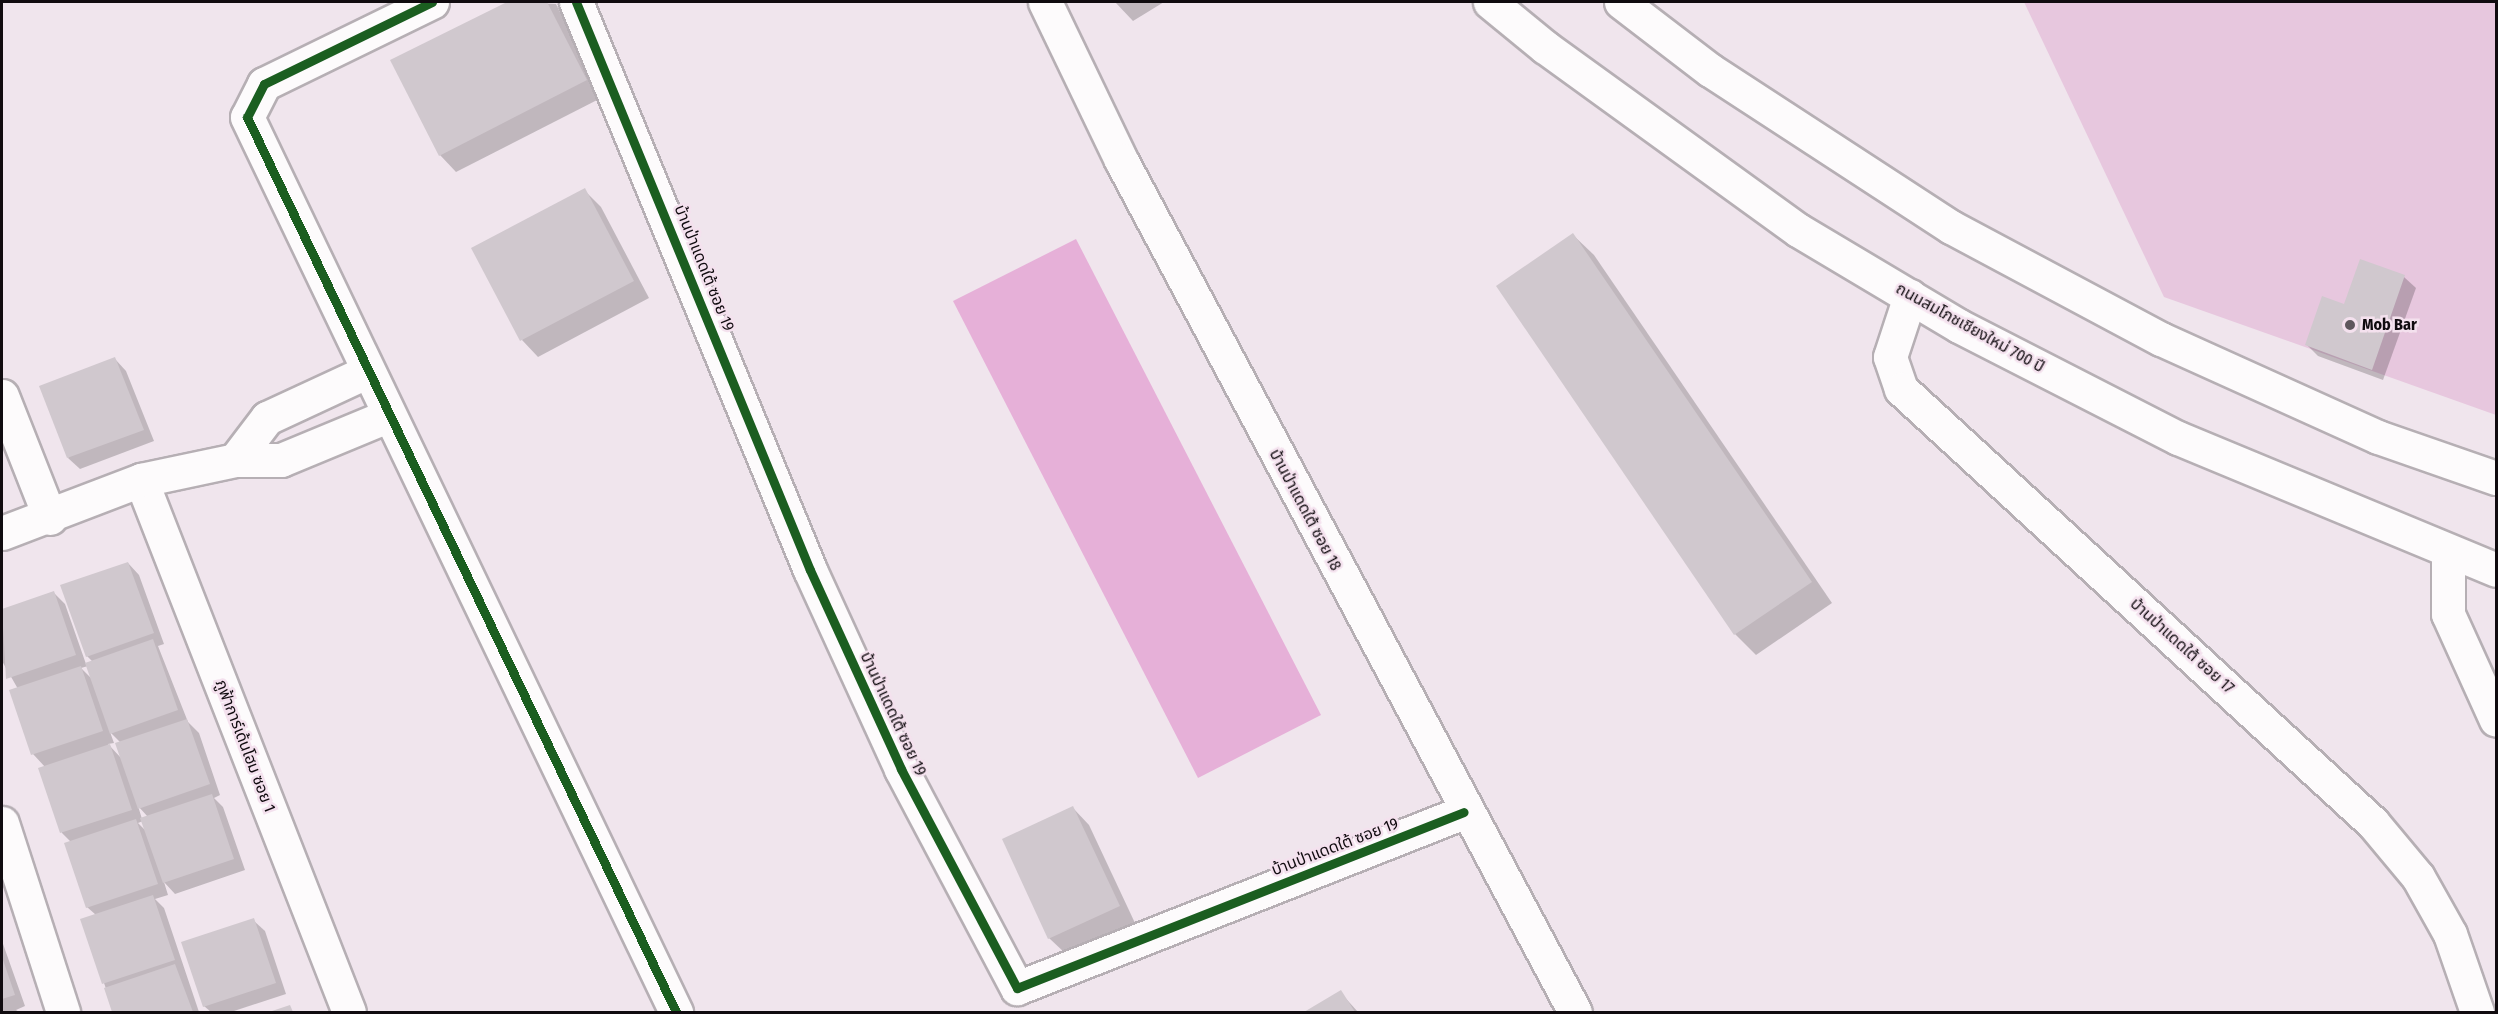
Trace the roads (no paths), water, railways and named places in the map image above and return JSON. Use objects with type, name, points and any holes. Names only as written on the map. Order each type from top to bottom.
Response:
[{"type":"street","points":[[432,2],[387,11],[264,84],[247,117],[387,416],[676,1012]]},
{"type":"street","name":"บ้านป่าแดดใต้ ซอย 19","points":[[576,2],[810,570],[901,769],[1017,988],[1464,812]]},
{"type":"street","name":"บ้านป่าแดดใต้ ซอย 18","points":[[1045,2],[1121,160],[1464,812],[1575,1012]]},
{"type":"street","name":"ถนนสมโภชเชียงใหม่ 700 ปี","points":[[1490,2],[1545,47],[1798,230],[1910,296],[2178,438],[2448,554],[2496,570]]},
{"type":"street","points":[[1621,2],[1710,70],[1951,227],[2161,339],[2378,436],[2496,478]]},
{"type":"street","name":"บ้านป่าแดดใต้ ซอย 17","points":[[1910,296],[1890,357],[1901,389],[2373,823],[2418,877],[2450,934],[2477,1012]]},
{"type":"street","points":[[235,460],[267,418],[366,372]]},
{"type":"street","points":[[2,396],[50,518]]},
{"type":"street","points":[[2,533],[50,518],[141,480],[235,460],[281,460],[387,416]]},
{"type":"street","name":"ภูฟ้าการ์เด้นโฮม ซอย 1","points":[[141,480],[349,1012]]},
{"type":"street","points":[[2448,554],[2448,614],[2493,707]]},
{"type":"street","points":[[2,823],[63,1012]]},
{"type":"place","name":"Mob Bar","points":[[2350,325]]}]
